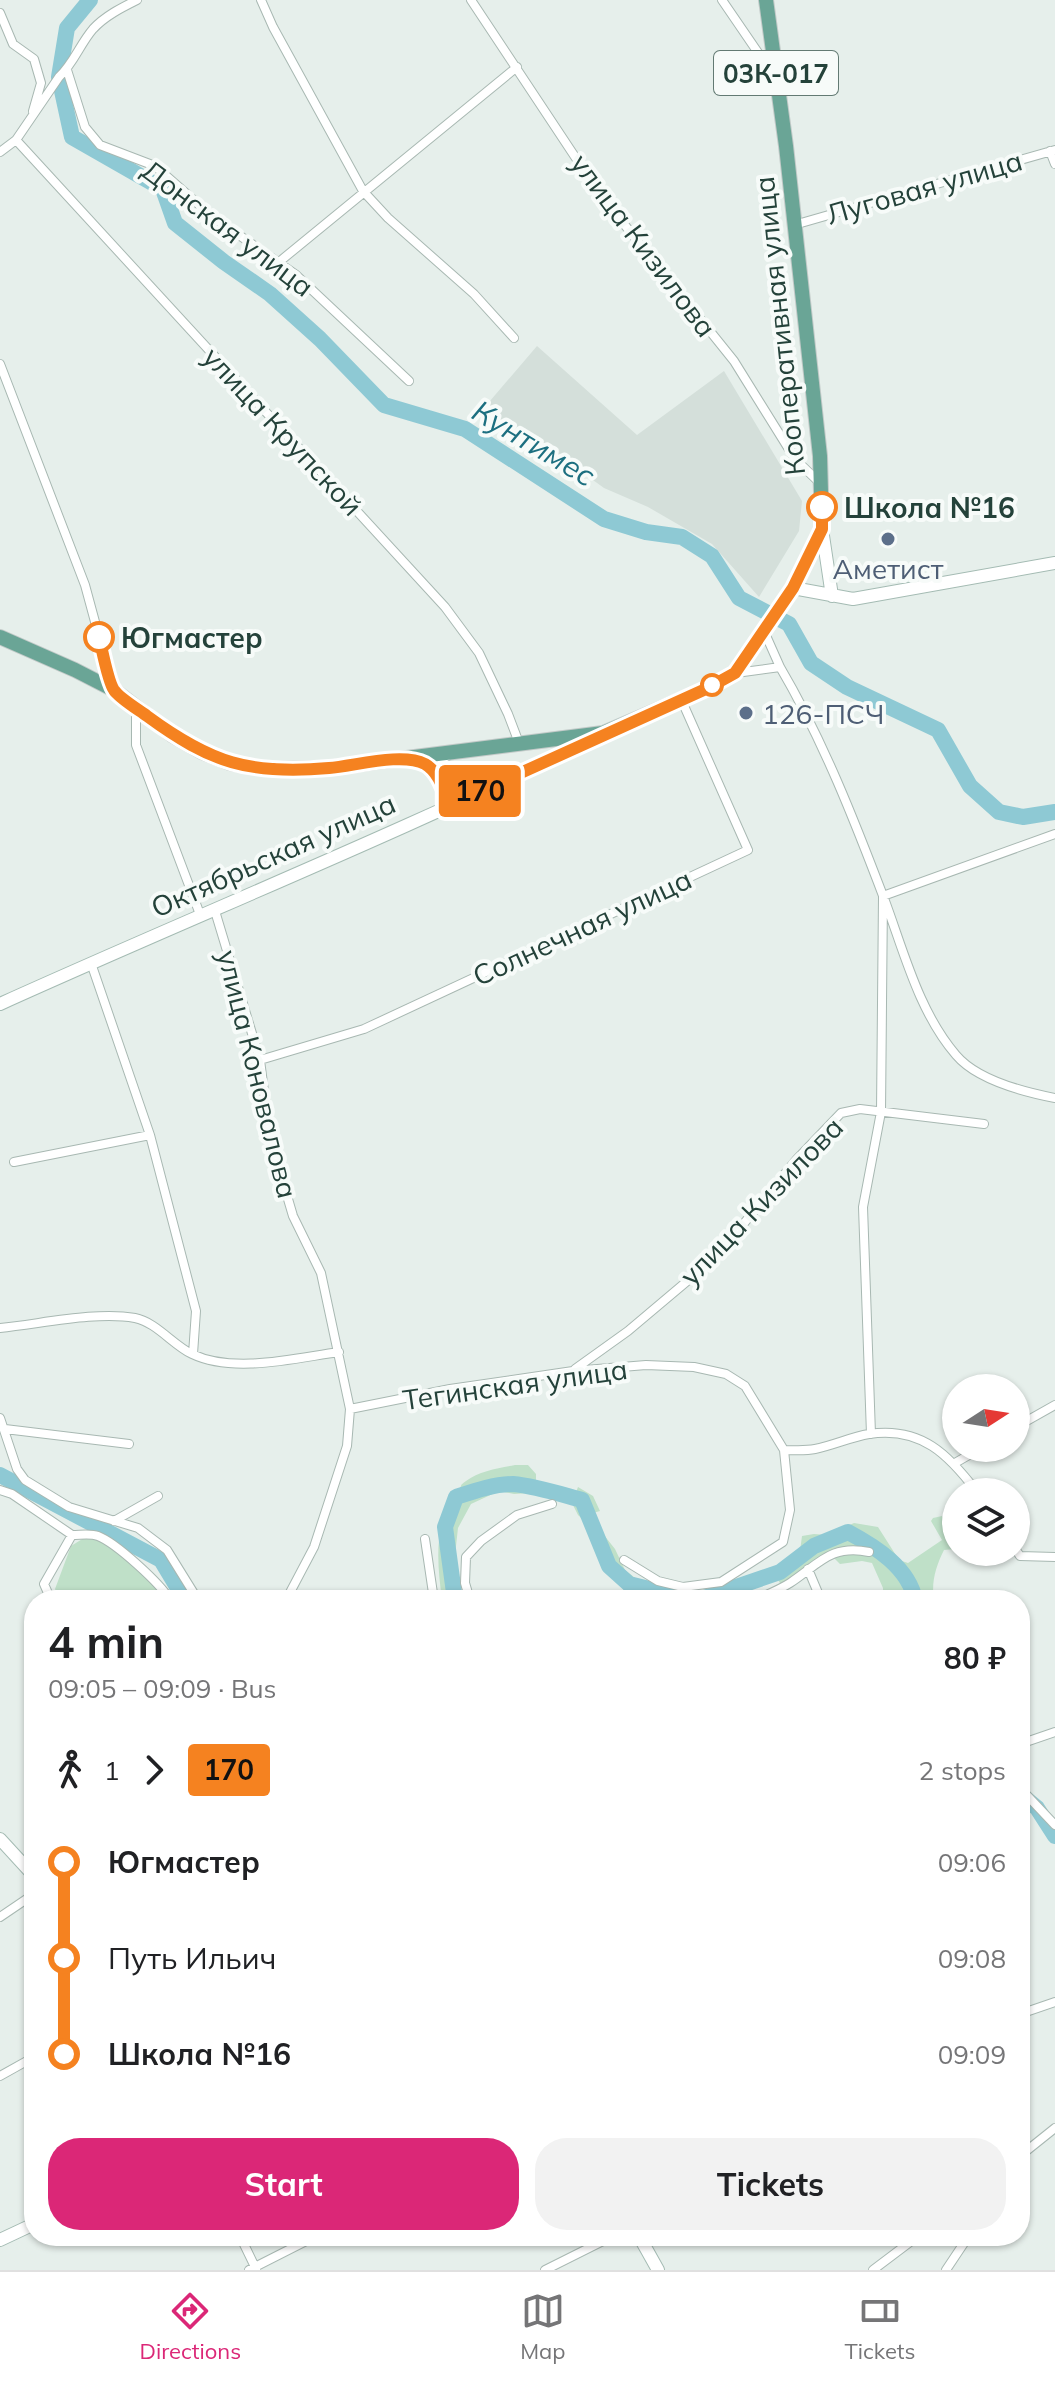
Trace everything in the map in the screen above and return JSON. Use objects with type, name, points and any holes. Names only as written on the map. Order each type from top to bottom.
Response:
[{"type":"main road","name":"03К-017","points":[[766,0],[777,81]]},
{"type":"main road","name":"Кооперативная улица","points":[[777,81],[822,485],[822,529]]},
{"type":"main road","name":"Октябрьская улица","points":[[603,733],[735,673],[793,588],[822,529]]},
{"type":"main road","points":[[0,637],[114,690],[172,735],[230,763],[300,770],[603,733]]},
{"type":"street","points":[[0,152],[16,140],[93,29],[116,10],[137,0]]},
{"type":"street","points":[[261,0],[363,191],[388,218],[474,294],[514,338]]},
{"type":"street","name":"улица Кизилова","points":[[471,0],[599,193],[734,361],[795,459],[822,485]]},
{"type":"street","points":[[722,0],[777,81]]},
{"type":"street","points":[[0,13],[13,44],[34,59],[41,83],[31,120]]},
{"type":"street","points":[[279,262],[517,67]]},
{"type":"street","name":"Донская улица","points":[[67,70],[85,127],[100,145],[155,166],[213,217],[295,274],[409,381]]},
{"type":"street","name":"улица Крупской","points":[[16,140],[445,607],[479,653],[524,743]]},
{"type":"street","points":[[1052,150],[1055,164]]},
{"type":"street","name":"Луговая улица","points":[[794,225],[1052,150]]},
{"type":"street","points":[[0,364],[85,585],[114,690]]},
{"type":"street","name":"Кооперативная улица","points":[[822,529],[832,596]]},
{"type":"street","points":[[793,588],[853,599],[1055,563]]},
{"type":"street","name":"улица Кизилова","points":[[764,631],[825,756],[921,996],[936,1026],[957,1058],[985,1076],[1026,1093],[1055,1098]]},
{"type":"street","points":[[735,673],[780,667]]},
{"type":"street","name":"Солнечная улица","points":[[260,1060],[364,1029],[748,850],[681,699]]},
{"type":"street","name":"улица Коновалова","points":[[136,707],[134,731],[140,758],[201,917]]},
{"type":"street","name":"Октябрьская улица","points":[[0,1004],[215,911],[603,733]]},
{"type":"street","points":[[524,743],[537,754],[534,767]]},
{"type":"street","points":[[435,772],[436,761],[456,751]]},
{"type":"street","points":[[399,759],[417,761],[435,772],[450,805]]},
{"type":"street","points":[[883,896],[1055,834]]},
{"type":"street","name":"улица Кизилова","points":[[871,1434],[863,1207],[881,1112],[883,896]]},
{"type":"street","name":"улица Коновалова","points":[[215,911],[260,1060],[270,1138],[293,1216],[321,1273],[350,1409],[347,1446],[314,1547],[291,1590]]},
{"type":"street","points":[[91,963],[150,1135],[196,1311],[193,1354]]},
{"type":"street","name":"улица Кизилова","points":[[573,1371],[628,1331],[717,1256],[797,1159],[841,1113],[860,1109],[984,1124]]},
{"type":"street","points":[[14,1162],[150,1135]]},
{"type":"street","points":[[0,1328],[114,1315],[140,1319],[193,1354],[223,1362],[257,1363],[339,1352]]},
{"type":"street","name":"Тегинская улица","points":[[350,1409],[450,1389],[573,1371],[646,1365],[694,1367],[726,1374],[745,1386],[784,1450],[790,1510],[783,1542],[721,1582],[683,1587],[658,1581],[624,1560]]},
{"type":"street","points":[[1030,1419],[1055,1405]]},
{"type":"street","points":[[0,1418],[17,1469],[25,1480],[69,1507],[138,1528],[167,1550],[192,1590]]},
{"type":"street","points":[[5,1429],[129,1444]]},
{"type":"street","points":[[784,1450],[812,1450],[871,1434],[904,1434],[928,1443],[955,1463],[966,1478]]},
{"type":"street","points":[[0,1490],[12,1494],[72,1535],[94,1535],[113,1543],[162,1590]]},
{"type":"street","points":[[114,1521],[158,1496]]},
{"type":"street","points":[[467,1590],[466,1557],[481,1541],[517,1515],[552,1504]]},
{"type":"street","points":[[47,1590],[44,1584],[72,1535]]},
{"type":"street","points":[[425,1539],[433,1590]]},
{"type":"street","points":[[777,1590],[831,1554],[847,1549],[869,1552]]},
{"type":"street","points":[[1030,1556],[1055,1557]]},
{"type":"street","points":[[808,1569],[817,1590]]},
{"type":"street","points":[[1030,1741],[1055,1732]]},
{"type":"street","points":[[1030,1799],[1055,1825]]},
{"type":"street","points":[[0,1839],[24,1865]]},
{"type":"street","points":[[0,1917],[24,1901]]},
{"type":"street","points":[[1030,2011],[1055,2002]]},
{"type":"street","points":[[0,2076],[24,2063]]},
{"type":"street","points":[[1030,2148],[1055,2128]]},
{"type":"street","points":[[0,2240],[24,2229]]},
{"type":"street","points":[[244,2246],[253,2269],[297,2246]]},
{"type":"street","points":[[545,2270],[593,2246]]},
{"type":"street","points":[[645,2246],[658,2270]]},
{"type":"street","points":[[873,2270],[905,2246]]},
{"type":"street","points":[[946,2270],[962,2246]]},
{"type":"shaded area","name":"Школа №16","points":[[537,346],[637,435],[724,371],[802,501],[799,531],[759,597],[712,544],[648,507],[604,488],[547,447],[478,415]]},
{"type":"green space","points":[[528,1465],[536,1474],[536,1482],[531,1493],[499,1491],[471,1504],[458,1528],[454,1564],[447,1572],[448,1590],[441,1590],[439,1543],[444,1516],[462,1485],[489,1470]]},
{"type":"green space","points":[[578,1487],[593,1496],[600,1511],[593,1513],[596,1525],[615,1549],[625,1570],[639,1581],[667,1590],[624,1590],[609,1566],[594,1530],[578,1515],[572,1503]]},
{"type":"green space","points":[[942,1516],[942,1540],[931,1521]]},
{"type":"green space","points":[[854,1523],[878,1527],[899,1560],[908,1563],[942,1540],[942,1554],[933,1590],[883,1590],[872,1563],[840,1564],[831,1555],[781,1585],[777,1578],[782,1565],[800,1551],[802,1536],[827,1535]]},
{"type":"green space","points":[[84,1538],[103,1540],[152,1580],[159,1590],[55,1590],[71,1546]]},
{"type":"green space","points":[[747,1575],[753,1578],[750,1590],[715,1590],[736,1584]]},
{"type":"waterway","name":"Кунтимес","points":[[90,0],[67,28],[59,77],[72,137],[163,189],[175,223],[270,294],[320,339],[384,405],[465,429],[604,519],[646,532],[682,537],[712,556],[739,598],[789,624],[811,663],[847,687],[938,730],[970,786],[999,812],[1023,817],[1055,812]]},
{"type":"waterway","points":[[0,1475],[161,1560],[179,1590]]},
{"type":"waterway","points":[[454,1590],[445,1527],[456,1497],[513,1484],[582,1500],[609,1566],[629,1584],[653,1590]]},
{"type":"waterway","points":[[727,1590],[780,1572],[814,1546],[848,1532],[899,1568],[912,1590]]},
{"type":"waterway","points":[[1030,1802],[1055,1836]]},
{"type":"bus line","name":"170","points":[[99,637],[114,690],[172,735],[202,752],[230,763],[268,769],[328,768],[399,759],[417,761],[435,772],[450,805],[735,673],[793,588],[822,529],[822,507]]},
{"type":"place","name":"Школа №16","points":[[822,507]]},
{"type":"place","name":"Аметист","points":[[888,539]]},
{"type":"place","name":"Югмастер","points":[[99,637]]},
{"type":"place","name":"126-ПСЧ","points":[[746,713]]}]
